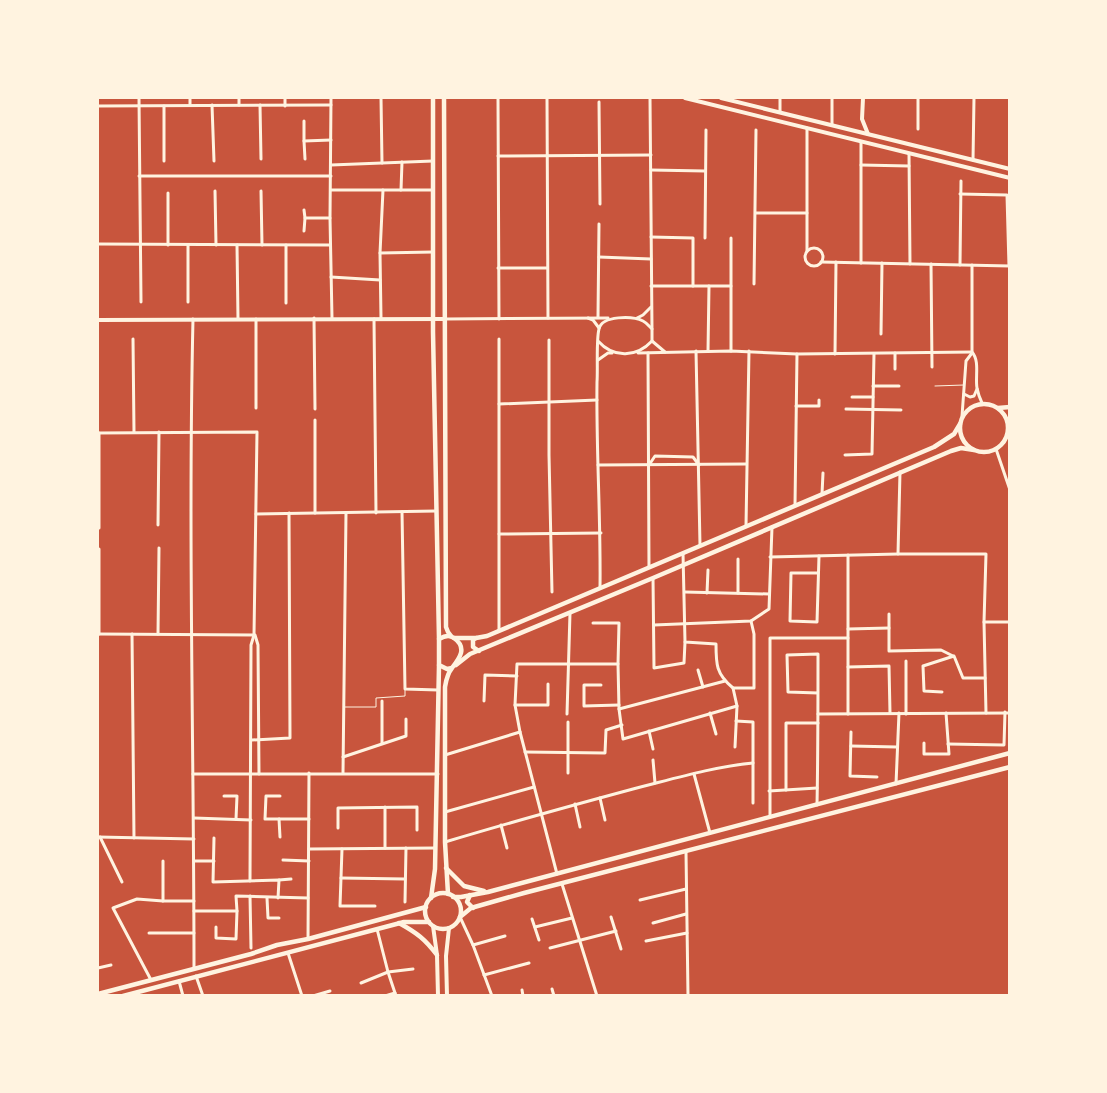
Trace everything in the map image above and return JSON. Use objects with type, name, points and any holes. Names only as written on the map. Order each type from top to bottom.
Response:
[{"type":"main road","points":[[431,924],[426,918],[426,907],[431,898],[435,869],[439,665],[433,319],[433,98]]},
{"type":"main road","points":[[444,98],[446,627],[460,646],[461,651],[461,656],[447,678],[445,687],[444,842],[450,895],[460,906],[460,916]]},
{"type":"main road","points":[[439,665],[447,669],[454,667],[470,654],[951,450],[961,448],[981,452],[996,448],[1008,437],[1008,422],[998,408],[990,404],[974,405],[962,416],[960,432],[962,439],[967,446],[974,450]]},
{"type":"main road","points":[[998,408],[1010,407]]},
{"type":"main road","points":[[439,639],[487,636],[934,447],[954,434],[960,424]]},
{"type":"main road","points":[[898,462],[900,472]]},
{"type":"main road","points":[[476,638],[472,644],[479,651]]},
{"type":"main road","points":[[431,898],[442,893],[470,895],[488,892],[1010,754]]},
{"type":"main road","points":[[123,996],[399,924],[418,921],[443,929],[449,928],[460,916],[473,908],[1010,767]]},
{"type":"main road","points":[[896,784],[899,796]]},
{"type":"main road","points":[[446,868],[464,886],[488,892]]},
{"type":"main road","points":[[470,895],[467,902],[473,908]]},
{"type":"main road","points":[[98,994],[426,907]]},
{"type":"main road","points":[[399,924],[426,940],[437,955]]},
{"type":"street","points":[[139,98],[139,176],[142,244],[141,302]]},
{"type":"street","points":[[190,98],[190,106]]},
{"type":"street","points":[[239,98],[239,105]]},
{"type":"street","points":[[285,98],[285,106]]},
{"type":"street","points":[[331,98],[330,245],[332,318]]},
{"type":"street","points":[[381,98],[382,163]]},
{"type":"street","points":[[498,98],[499,319]]},
{"type":"street","points":[[547,98],[548,318]]},
{"type":"street","points":[[650,98],[652,341],[665,353]]},
{"type":"street","points":[[685,98],[1010,178]]},
{"type":"street","points":[[721,98],[1010,169]]},
{"type":"street","points":[[780,98],[780,112]]},
{"type":"street","points":[[832,98],[832,125]]},
{"type":"street","points":[[858,132],[862,119],[863,98]]},
{"type":"street","points":[[918,98],[918,129]]},
{"type":"street","points":[[974,98],[974,160]]},
{"type":"street","points":[[599,102],[600,204]]},
{"type":"street","points":[[212,105],[214,161]]},
{"type":"street","points":[[260,105],[261,159]]},
{"type":"street","points":[[98,106],[331,105]]},
{"type":"street","points":[[164,106],[164,161]]},
{"type":"street","points":[[862,119],[868,134]]},
{"type":"street","points":[[304,121],[305,159]]},
{"type":"street","points":[[807,128],[807,251],[805,256],[808,264],[816,266],[821,262],[836,262],[1009,266],[1007,195],[960,194]]},
{"type":"street","points":[[705,238],[706,130]]},
{"type":"street","points":[[754,284],[756,130]]},
{"type":"street","points":[[304,141],[331,140]]},
{"type":"street","points":[[860,263],[862,142]]},
{"type":"street","points":[[909,154],[910,264]]},
{"type":"street","points":[[498,156],[651,155]]},
{"type":"street","points":[[331,165],[433,161]]},
{"type":"street","points":[[402,162],[402,190]]},
{"type":"street","points":[[862,165],[909,166]]},
{"type":"street","points":[[651,170],[705,171]]},
{"type":"street","points":[[139,176],[331,176]]},
{"type":"street","points":[[960,181],[960,265]]},
{"type":"street","points":[[331,190],[434,190]]},
{"type":"street","points":[[380,318],[383,190]]},
{"type":"street","points":[[215,191],[216,245]]},
{"type":"street","points":[[262,191],[262,245]]},
{"type":"street","points":[[168,192],[168,245]]},
{"type":"street","points":[[304,210],[304,231]]},
{"type":"street","points":[[756,213],[807,213]]},
{"type":"street","points":[[305,218],[330,218]]},
{"type":"street","points":[[598,317],[599,224]]},
{"type":"street","points":[[651,237],[692,238],[693,286]]},
{"type":"street","points":[[732,238],[732,351]]},
{"type":"street","points":[[98,244],[330,245]]},
{"type":"street","points":[[188,245],[188,302]]},
{"type":"street","points":[[237,245],[238,319]]},
{"type":"street","points":[[286,245],[286,303]]},
{"type":"street","points":[[807,251],[812,249],[820,251],[822,254],[821,262]]},
{"type":"street","points":[[380,254],[434,252]]},
{"type":"street","points":[[599,257],[651,259]]},
{"type":"street","points":[[835,354],[836,262]]},
{"type":"street","points":[[882,263],[882,334]]},
{"type":"street","points":[[930,264],[932,367]]},
{"type":"street","points":[[962,416],[966,361],[972,352],[972,265]]},
{"type":"street","points":[[498,268],[547,268]]},
{"type":"street","points":[[332,277],[380,280]]},
{"type":"street","points":[[651,286],[731,286]]},
{"type":"street","points":[[708,351],[709,286]]},
{"type":"street","points":[[636,319],[652,306]]},
{"type":"street","points":[[98,320],[598,317],[636,319],[643,321],[652,329]]},
{"type":"street","points":[[314,318],[314,409]]},
{"type":"street","points":[[374,318],[376,513]]},
{"type":"street","points":[[588,318],[593,320],[599,328]]},
{"type":"street","points":[[600,588],[598,341],[599,328],[605,321],[612,318]]},
{"type":"street","points":[[193,319],[190,432],[194,968]]},
{"type":"street","points":[[256,319],[256,408]]},
{"type":"street","points":[[499,339],[499,631]]},
{"type":"street","points":[[134,340],[134,432]]},
{"type":"street","points":[[549,340],[552,592]]},
{"type":"street","points":[[598,341],[612,353]]},
{"type":"street","points":[[636,353],[652,341]]},
{"type":"street","points":[[598,361],[608,353],[648,354],[749,351],[797,354],[874,354],[972,352]]},
{"type":"street","points":[[746,526],[749,351]]},
{"type":"street","points":[[696,352],[700,545]]},
{"type":"street","points":[[972,352],[976,360],[977,388],[982,404]]},
{"type":"street","points":[[895,353],[896,369]]},
{"type":"street","points":[[648,354],[649,567]]},
{"type":"street","points":[[795,505],[797,354]]},
{"type":"street","points":[[845,455],[872,454],[874,354]]},
{"type":"street","points":[[873,386],[899,386]]},
{"type":"street","points":[[963,393],[970,397],[974,396],[977,388]]},
{"type":"street","points":[[852,398],[873,398]]},
{"type":"street","points":[[499,404],[597,400]]},
{"type":"street","points":[[796,406],[819,406],[819,400]]},
{"type":"street","points":[[846,409],[901,410]]},
{"type":"street","points":[[315,420],[315,513]]},
{"type":"street","points":[[158,525],[159,432]]},
{"type":"street","points":[[99,528],[98,433],[257,432],[254,635],[251,645],[252,774],[250,881]]},
{"type":"street","points":[[996,448],[1010,490]]},
{"type":"street","points":[[649,465],[656,456],[693,457],[699,465]]},
{"type":"street","points":[[598,465],[746,464]]},
{"type":"street","points":[[898,554],[900,472]]},
{"type":"street","points":[[822,494],[823,473]]},
{"type":"street","points":[[402,512],[405,689],[438,690]]},
{"type":"street","points":[[256,514],[436,512]]},
{"type":"street","points":[[252,740],[290,738],[289,513]]},
{"type":"street","points":[[343,773],[346,513]]},
{"type":"street","points":[[654,625],[751,621],[769,610],[772,527]]},
{"type":"street","points":[[499,534],[601,533]]},
{"type":"street","points":[[158,634],[159,548]]},
{"type":"street","points":[[99,549],[98,634],[254,635]]},
{"type":"street","points":[[653,578],[654,668],[684,663],[685,592],[683,552]]},
{"type":"street","points":[[770,557],[986,554],[984,622],[986,713]]},
{"type":"street","points":[[848,555],[848,714]]},
{"type":"street","points":[[818,573],[791,573],[790,621],[817,622],[819,556]]},
{"type":"street","points":[[738,559],[738,593]]},
{"type":"street","points":[[707,593],[708,570]]},
{"type":"street","points":[[685,592],[769,594]]},
{"type":"street","points":[[567,714],[570,613]]},
{"type":"street","points":[[889,614],[889,651],[941,650],[954,656],[963,678],[985,678]]},
{"type":"street","points":[[733,688],[754,688],[754,634],[751,621]]},
{"type":"street","points":[[984,622],[1010,622]]},
{"type":"street","points":[[593,623],[619,623],[619,707],[623,739],[737,706]]},
{"type":"street","points":[[848,629],[889,628]]},
{"type":"street","points":[[132,634],[134,838]]},
{"type":"street","points":[[254,635],[258,645],[259,774]]},
{"type":"street","points":[[770,817],[770,638],[848,638]]},
{"type":"street","points":[[685,642],[716,644],[716,665],[725,681],[733,688],[737,706],[735,746]]},
{"type":"street","points":[[818,693],[788,692],[787,655],[818,654],[818,693],[818,805]]},
{"type":"street","points":[[942,692],[924,691],[923,666],[954,656]]},
{"type":"street","points":[[906,661],[906,714]]},
{"type":"street","points":[[556,874],[520,732],[515,705],[517,664],[618,664]]},
{"type":"street","points":[[848,667],[889,666],[890,713]]},
{"type":"street","points":[[698,670],[703,687]]},
{"type":"street","points":[[484,701],[485,675],[517,676]]},
{"type":"street","points":[[601,685],[584,685],[584,706],[619,707],[725,681]]},
{"type":"street","points":[[515,705],[548,705],[548,684]]},
{"type":"street","points":[[252,687],[259,687]]},
{"type":"street","points":[[382,702],[382,743]]},
{"type":"street","points":[[948,744],[1004,745],[1004,712]]},
{"type":"street","points":[[710,713],[716,734]]},
{"type":"street","points":[[896,784],[899,713]]},
{"type":"street","points":[[924,743],[924,754],[948,754],[946,713]]},
{"type":"street","points":[[818,714],[1010,713]]},
{"type":"street","points":[[344,757],[406,736],[406,719]]},
{"type":"street","points":[[736,721],[753,722],[753,803]]},
{"type":"street","points":[[568,722],[568,773]]},
{"type":"street","points":[[786,790],[786,723],[818,723]]},
{"type":"street","points":[[525,752],[606,754],[606,730],[622,725]]},
{"type":"street","points":[[649,731],[653,749]]},
{"type":"street","points":[[444,756],[520,732]]},
{"type":"street","points":[[851,732],[850,776],[877,777]]},
{"type":"street","points":[[851,746],[898,747]]},
{"type":"street","points":[[653,760],[655,783]]},
{"type":"street","points":[[444,842],[540,813],[655,783],[726,766],[753,764]]},
{"type":"street","points":[[308,939],[309,773]]},
{"type":"street","points":[[194,774],[438,774]]},
{"type":"street","points":[[694,774],[710,833]]},
{"type":"street","points":[[444,812],[534,786]]},
{"type":"street","points":[[769,790],[818,788]]},
{"type":"street","points":[[224,796],[237,796],[236,820]]},
{"type":"street","points":[[280,796],[266,796],[266,819],[309,819]]},
{"type":"street","points":[[600,798],[605,820]]},
{"type":"street","points":[[575,804],[580,827]]},
{"type":"street","points":[[338,828],[338,808],[417,807],[417,830]]},
{"type":"street","points":[[385,808],[385,848]]},
{"type":"street","points":[[194,818],[251,820]]},
{"type":"street","points":[[280,819],[280,837]]},
{"type":"street","points":[[501,825],[507,848]]},
{"type":"street","points":[[122,882],[99,837],[194,840]]},
{"type":"street","points":[[214,838],[213,882],[291,879]]},
{"type":"street","points":[[405,902],[406,848]]},
{"type":"street","points":[[309,849],[436,848]]},
{"type":"street","points":[[342,849],[340,906],[375,906]]},
{"type":"street","points":[[686,852],[688,996]]},
{"type":"street","points":[[283,860],[309,861]]},
{"type":"street","points":[[163,861],[164,901]]},
{"type":"street","points":[[194,861],[214,861]]},
{"type":"street","points":[[341,878],[405,879]]},
{"type":"street","points":[[278,898],[279,880]]},
{"type":"street","points":[[562,884],[597,996]]},
{"type":"street","points":[[640,900],[686,889]]},
{"type":"street","points":[[216,927],[216,938],[236,939],[236,896],[308,898]]},
{"type":"street","points":[[250,896],[251,948]]},
{"type":"street","points":[[267,898],[268,918],[279,918]]},
{"type":"street","points":[[150,980],[113,908],[137,900],[194,902]]},
{"type":"street","points":[[194,911],[237,911]]},
{"type":"street","points":[[653,924],[686,914]]},
{"type":"street","points":[[460,916],[492,996]]},
{"type":"street","points":[[611,917],[622,949]]},
{"type":"street","points":[[534,926],[572,918]]},
{"type":"street","points":[[532,919],[539,940]]},
{"type":"street","points":[[431,924],[437,955],[438,996]]},
{"type":"street","points":[[447,996],[446,956],[449,928]]},
{"type":"street","points":[[377,929],[388,972],[396,994],[385,996]]},
{"type":"street","points":[[550,948],[616,932]]},
{"type":"street","points":[[148,933],[194,934]]},
{"type":"street","points":[[646,942],[687,933]]},
{"type":"street","points":[[473,945],[505,936]]},
{"type":"street","points":[[288,952],[302,996]]},
{"type":"street","points":[[484,975],[529,963]]},
{"type":"street","points":[[98,968],[111,965]]},
{"type":"street","points":[[361,983],[388,972],[414,969]]},
{"type":"street","points":[[196,976],[203,996]]},
{"type":"street","points":[[178,981],[183,996]]},
{"type":"street","points":[[552,989],[554,996]]},
{"type":"street","points":[[522,990],[523,996]]},
{"type":"street","points":[[313,996],[330,991]]},
{"type":"lane","points":[[935,386],[964,385]]},
{"type":"lane","points":[[344,707],[376,707],[376,698],[405,696],[405,689]]}]
